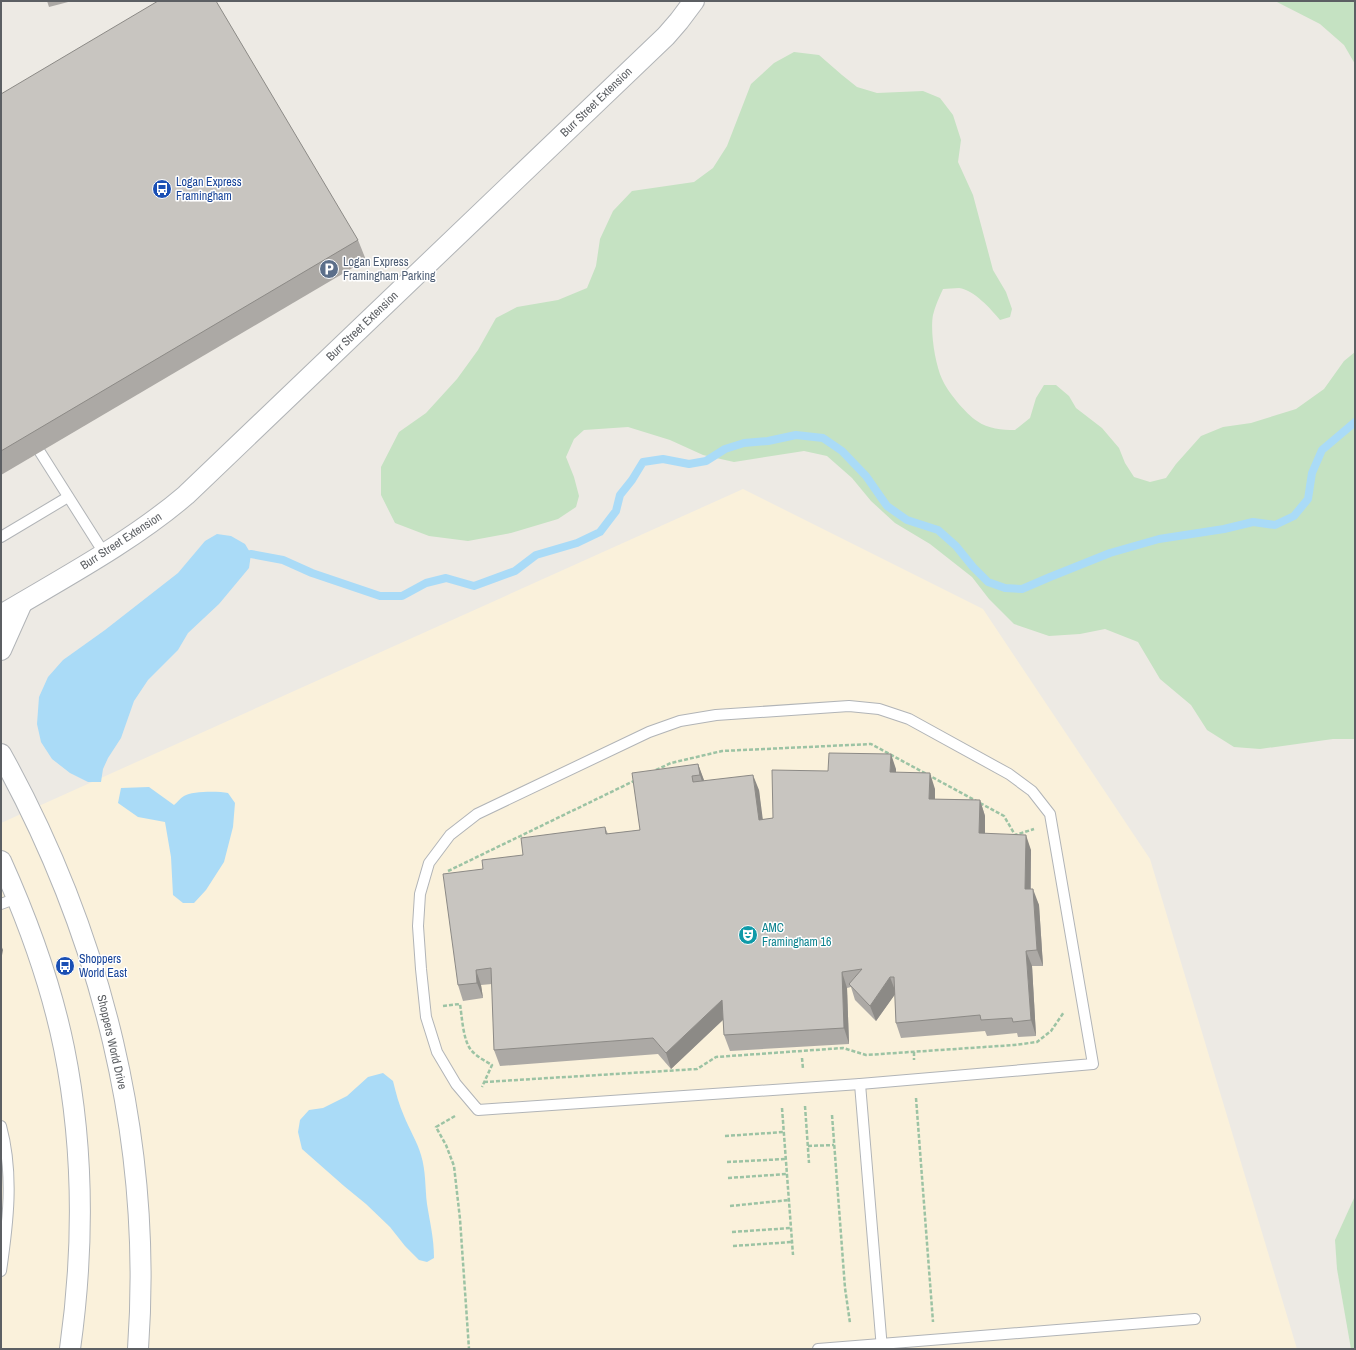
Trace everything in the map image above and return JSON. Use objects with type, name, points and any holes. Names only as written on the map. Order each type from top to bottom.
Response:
[{"type":"street","name":"Burr Street Extension","points":[[1,616],[146,526],[186,495],[666,36],[694,1]]},
{"type":"street","points":[[1,650],[22,603]]},
{"type":"street","name":"Shoppers World Drive","points":[[1,754],[28,806],[65,888],[96,974],[112,1039],[128,1118],[138,1211],[140,1288],[138,1349]]},
{"type":"street","points":[[1,861],[9,901],[39,959],[57,1018],[68,1074],[76,1136],[80,1208],[77,1290],[70,1349]]},
{"type":"lane","points":[[40,452],[104,553]]},
{"type":"lane","points":[[1,537],[68,497]]},
{"type":"lane","points":[[849,706],[879,709],[909,719],[1009,774],[1032,791],[1050,814],[1093,1064],[860,1084],[478,1110],[456,1084],[437,1052],[426,1017],[418,926],[420,894],[429,863],[450,835],[477,814],[649,732],[680,721],[724,714],[849,706]]},
{"type":"lane","points":[[860,1084],[882,1346]]},
{"type":"lane","points":[[1,1126],[8,1166],[7,1222],[1,1271]]},
{"type":"lane","points":[[818,1349],[882,1346],[1195,1319]]},
{"type":"path","points":[[652,772],[671,763],[722,751],[871,744],[1004,816],[1015,835],[1034,829],[1035,836]]},
{"type":"path","points":[[443,873],[639,779]]},
{"type":"path","points":[[443,1006],[460,1004],[466,1038],[471,1049],[482,1059],[492,1065],[482,1087]]},
{"type":"path","points":[[484,1082],[697,1069],[716,1057],[843,1048],[866,1055],[1014,1045],[1037,1042],[1051,1031],[1064,1013],[1066,1006]]},
{"type":"path","points":[[914,1052],[914,1060]]},
{"type":"path","points":[[802,1058],[809,1163]]},
{"type":"path","points":[[915,1093],[933,1323]]},
{"type":"path","points":[[782,1107],[793,1255]]},
{"type":"path","points":[[832,1115],[845,1288],[850,1323]]},
{"type":"path","points":[[455,1116],[436,1127],[446,1144],[454,1166],[460,1219],[469,1349]]},
{"type":"path","points":[[725,1136],[784,1132]]},
{"type":"path","points":[[808,1146],[834,1145]]},
{"type":"path","points":[[727,1162],[786,1159]]},
{"type":"path","points":[[728,1178],[787,1174]]},
{"type":"path","points":[[730,1206],[789,1200]]},
{"type":"path","points":[[732,1232],[791,1228]]},
{"type":"path","points":[[733,1246],[792,1242]]},
{"type":"shaded area","points":[[743,489],[983,609],[1150,859],[1297,1349],[1,1349],[1,823]]},
{"type":"green space","points":[[1275,1],[1355,1],[1355,64],[1344,45],[1320,24]]},
{"type":"green space","points":[[794,52],[819,55],[857,87],[877,93],[923,91],[940,98],[953,115],[961,140],[958,162],[973,195],[993,270],[1006,292],[1012,309],[1010,317],[1000,320],[976,296],[965,289],[943,289],[933,315],[932,330],[939,373],[952,396],[962,408],[981,424],[1005,430],[1015,430],[1030,418],[1036,398],[1044,385],[1056,385],[1069,396],[1076,408],[1102,428],[1119,448],[1125,463],[1134,477],[1150,482],[1166,478],[1176,464],[1201,436],[1223,427],[1251,423],[1296,409],[1324,389],[1344,361],[1355,352],[1355,739],[1333,739],[1260,749],[1234,747],[1207,730],[1191,705],[1160,679],[1138,642],[1105,629],[1080,634],[1049,636],[1014,624],[989,599],[972,577],[930,544],[895,523],[871,501],[852,478],[827,456],[804,451],[734,462],[703,455],[670,440],[628,427],[584,430],[574,439],[566,457],[574,477],[579,496],[576,507],[558,519],[511,533],[468,541],[429,536],[395,523],[381,495],[381,467],[399,432],[426,413],[457,379],[478,350],[496,318],[517,307],[558,300],[587,288],[596,266],[600,239],[613,211],[632,191],[694,182],[713,168],[727,146],[751,84],[774,63]]},
{"type":"green space","points":[[1355,1196],[1355,1349],[1351,1349],[1337,1269],[1335,1240]]},
{"type":"water","points":[[217,534],[231,536],[245,544],[251,554],[249,568],[219,604],[188,633],[178,650],[148,680],[134,701],[121,738],[103,769],[101,782],[88,782],[70,773],[52,759],[41,742],[37,724],[39,697],[48,677],[63,660],[105,630],[178,573],[205,541]]},
{"type":"water","points":[[149,787],[174,805],[188,794],[205,792],[228,793],[235,803],[233,827],[224,862],[206,890],[194,903],[183,903],[173,895],[171,857],[165,822],[138,817],[118,803],[121,788]]},
{"type":"water","points":[[383,1073],[393,1081],[401,1108],[423,1161],[427,1204],[434,1251],[434,1258],[427,1262],[419,1260],[405,1246],[390,1227],[366,1204],[302,1149],[298,1132],[300,1120],[309,1110],[323,1108],[347,1096],[368,1077]]},
{"type":"building","name":"Logan Express Framingham","points":[[158,1],[216,1],[358,240],[1,451],[1,94]]},
{"type":"building","name":"AMC Framingham 16","points":[[829,753],[891,754],[890,772],[930,773],[929,799],[980,800],[979,833],[1026,835],[1025,889],[1033,889],[1037,950],[1026,951],[1031,1020],[1013,1022],[1012,1018],[981,1020],[980,1015],[896,1023],[894,977],[890,977],[870,1006],[849,984],[862,969],[842,972],[844,1028],[724,1035],[722,1000],[666,1053],[653,1038],[494,1050],[491,968],[476,970],[477,983],[458,985],[443,874],[483,869],[482,860],[523,855],[521,838],[605,827],[606,834],[640,830],[632,773],[698,764],[700,775],[692,776],[693,782],[753,775],[759,820],[773,818],[772,770],[828,771]]},
{"type":"waterway","points":[[251,554],[283,560],[312,573],[380,596],[402,596],[426,583],[446,578],[474,586],[515,571],[536,555],[577,543],[600,532],[616,511],[620,495],[632,480],[643,462],[663,459],[689,464],[706,461],[725,449],[744,443],[768,441],[796,435],[823,438],[842,451],[866,476],[887,506],[907,520],[938,530],[956,546],[973,567],[988,582],[1005,588],[1022,589],[1110,553],[1159,539],[1224,529],[1253,522],[1275,525],[1294,516],[1308,499],[1312,473],[1322,450],[1355,422]]},
{"type":"place","name":"Logan Express Framingham","points":[[162,189]]},
{"type":"place","name":"Logan Express Framingham Parking","points":[[329,269]]},
{"type":"place","name":"AMC Framingham 16","points":[[748,935]]},
{"type":"place","name":"Shoppers World East","points":[[65,966]]}]
